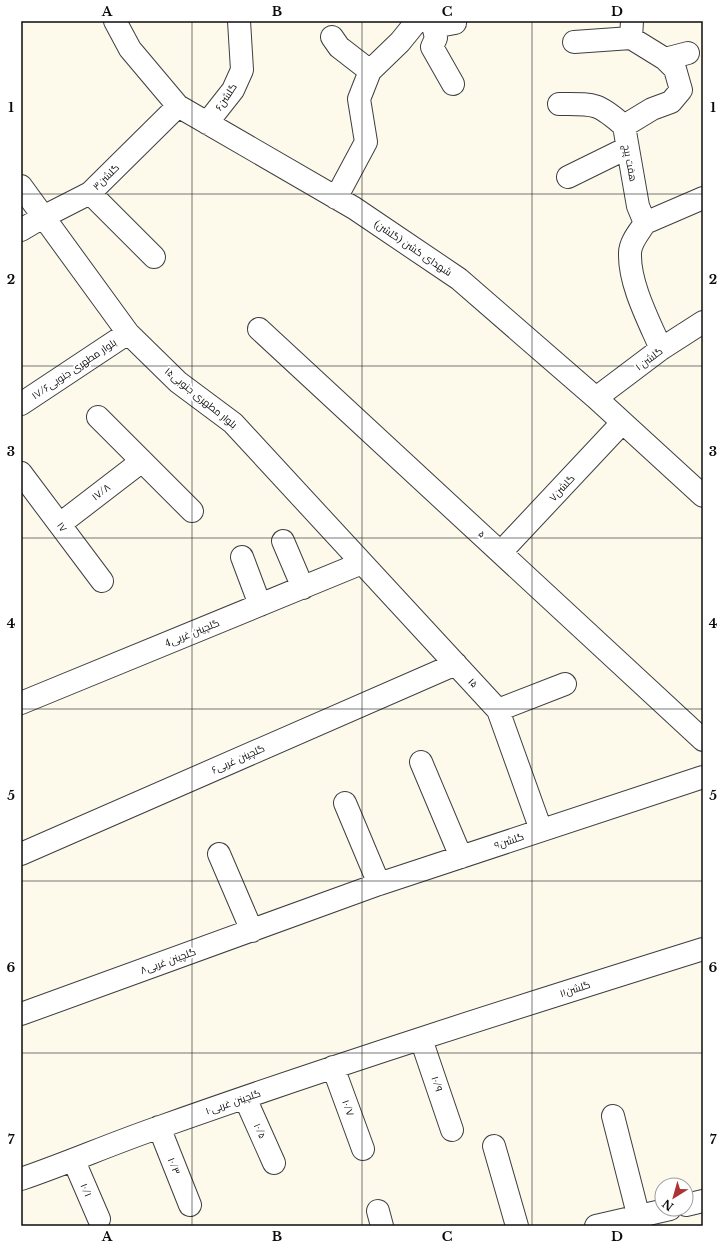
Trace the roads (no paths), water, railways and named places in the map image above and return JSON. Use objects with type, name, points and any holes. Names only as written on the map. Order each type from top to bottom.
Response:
[{"type":"street","name":"شهدای کشن (گلشن)","points":[[115,21],[130,49],[178,106],[354,208],[459,279],[596,398],[703,496]]},
{"type":"street","name":"گلشن۶","points":[[207,123],[233,90],[242,70],[239,21]]},
{"type":"street","points":[[427,23],[436,38],[432,47],[453,84]]},
{"type":"street","points":[[336,198],[366,142],[359,99],[370,71],[400,42],[427,23],[454,23]]},
{"type":"street","points":[[559,104],[592,104],[609,112],[624,126],[652,108],[671,102],[680,90],[675,70],[632,29],[574,42]]},
{"type":"street","points":[[332,38],[339,47],[370,71]]},
{"type":"street","points":[[665,59],[688,53]]},
{"type":"street","name":"گلشن۳","points":[[21,230],[42,217],[90,193],[178,106]]},
{"type":"street","name":"هفت پیچ","points":[[624,126],[638,206],[645,223]]},
{"type":"street","points":[[568,176],[627,148]]},
{"type":"street","name":"بلوار مطهری جنوبی۱۵","points":[[21,186],[42,217],[128,333],[178,382],[234,423],[362,563]]},
{"type":"street","points":[[90,193],[154,257]]},
{"type":"street","points":[[661,349],[633,280],[630,252],[635,238],[645,223],[703,198]]},
{"type":"street","name":"گلشن۱۰","points":[[596,398],[661,349],[703,322]]},
{"type":"street","name":"۵","points":[[259,329],[703,740]]},
{"type":"street","name":"بلوار مطهری جنوبی۱۷/۶","points":[[21,404],[128,333]]},
{"type":"street","points":[[98,417],[192,511]]},
{"type":"street","name":"گلشن۷","points":[[501,552],[622,423]]},
{"type":"street","name":"۱۷/۸","points":[[60,524],[142,461]]},
{"type":"street","name":"۱۷","points":[[21,473],[102,581]]},
{"type":"street","points":[[283,540],[303,588]]},
{"type":"street","points":[[242,557],[260,605]]},
{"type":"street","name":"4گلچینن غربی","points":[[21,703],[362,563]]},
{"type":"street","name":"۱۵","points":[[362,563],[498,710],[541,830]]},
{"type":"street","name":"گلچینن غربی۶","points":[[21,854],[456,664]]},
{"type":"street","points":[[498,710],[565,684]]},
{"type":"street","points":[[421,762],[462,857]]},
{"type":"street","name":"گلشن۹","points":[[315,908],[379,884],[703,777]]},
{"type":"street","points":[[345,804],[379,884]]},
{"type":"street","points":[[219,854],[252,931]]},
{"type":"street","name":"گلچینن غربی۸","points":[[21,1014],[315,908]]},
{"type":"street","name":"گلشن۱۱","points":[[446,1030],[703,949]]},
{"type":"street","name":"گلچینن غربی۱۰","points":[[21,1179],[159,1127],[446,1030]]},
{"type":"street","name":"۱۰/۹","points":[[421,1038],[452,1130]]},
{"type":"street","name":"۱۰/۷","points":[[333,1067],[363,1149]]},
{"type":"street","name":"۱۰/۵","points":[[245,1098],[274,1163]]},
{"type":"street","points":[[613,1116],[640,1221]]},
{"type":"street","name":"۱۰/۳","points":[[159,1127],[190,1205]]},
{"type":"street","points":[[494,1146],[517,1226]]},
{"type":"street","name":"۱۰/۱","points":[[74,1160],[99,1219]]},
{"type":"street","points":[[596,1226],[640,1221],[654,1215]]}]
